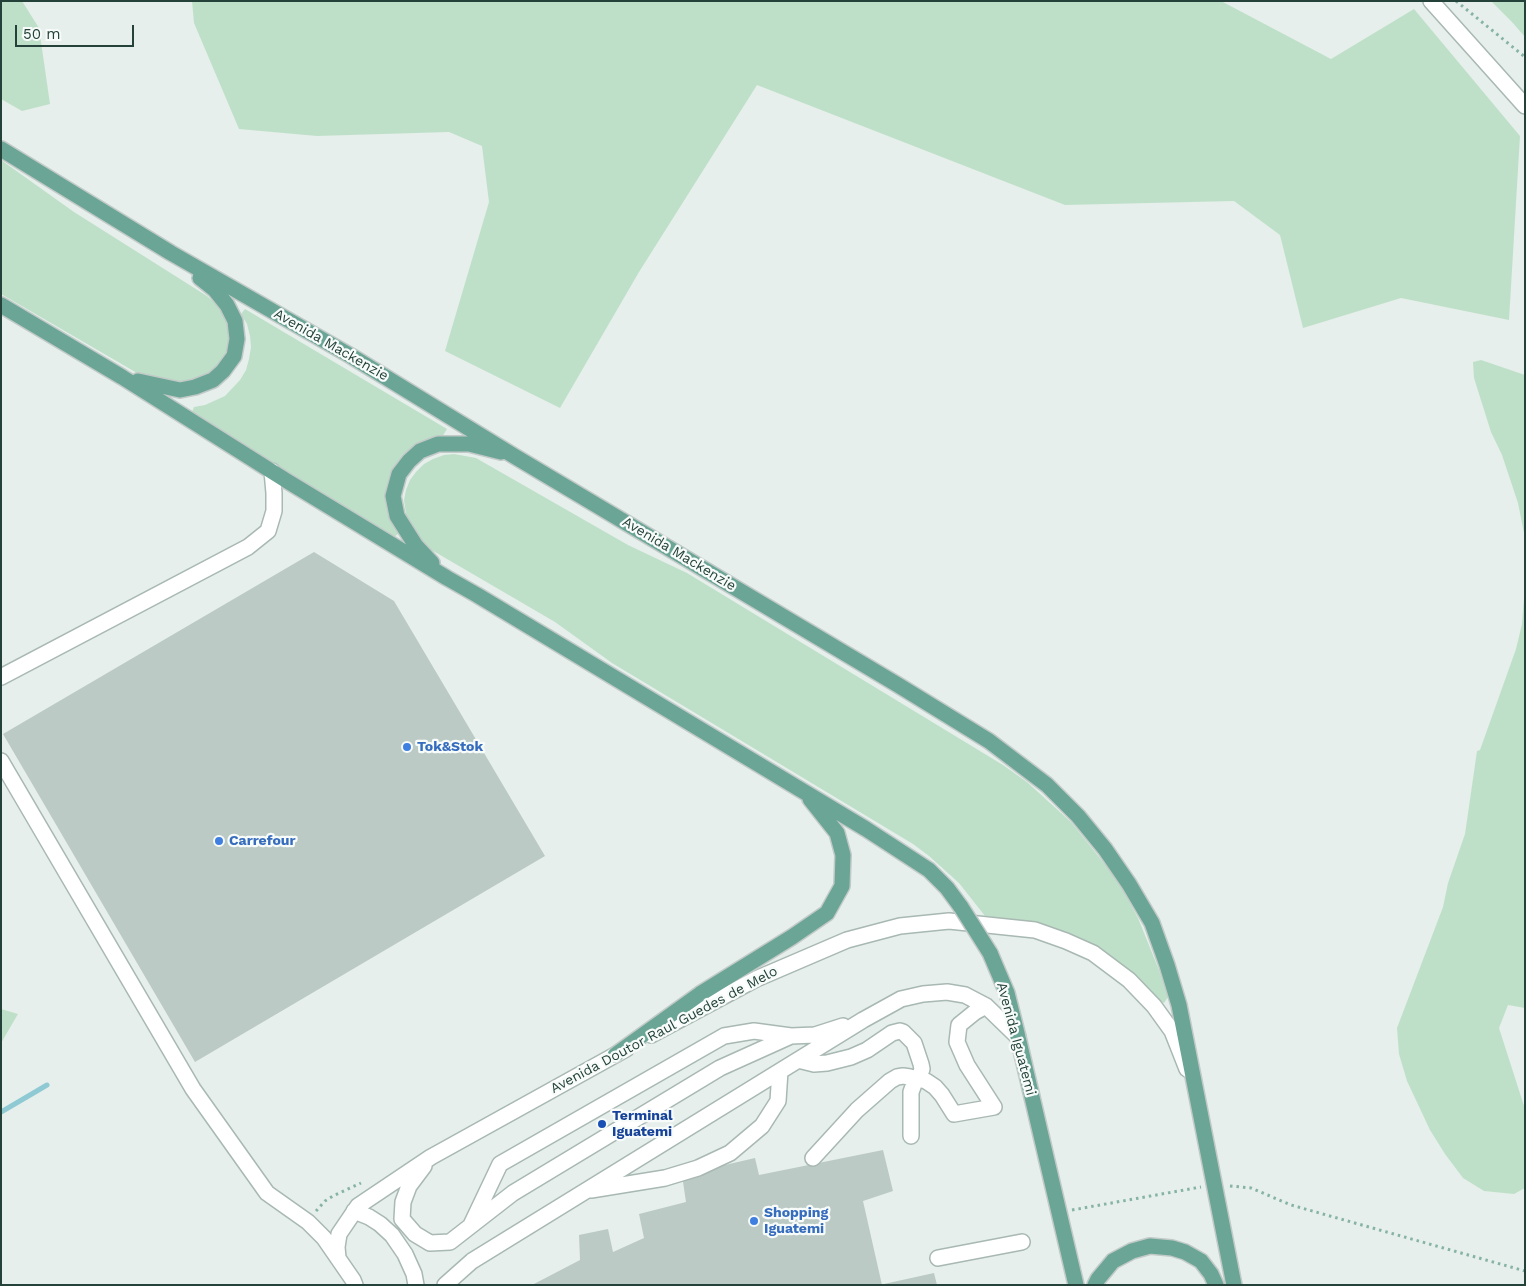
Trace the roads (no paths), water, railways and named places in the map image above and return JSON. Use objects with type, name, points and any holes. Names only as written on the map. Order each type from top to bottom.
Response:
[{"type":"main road","name":"Avenida Mackenzie","points":[[1,149],[171,253],[352,356],[514,456],[890,680],[989,741],[1047,785],[1078,816],[1105,849],[1152,923],[1179,1005],[1197,1096]]},
{"type":"main road","points":[[122,377],[180,390],[195,388],[213,380],[223,371],[234,356],[238,339],[235,321],[226,305],[215,290],[171,253]]},
{"type":"main road","points":[[1,305],[122,377],[447,578],[803,790],[837,833],[843,856],[842,886],[827,913],[700,994],[615,1055]]},
{"type":"main road","points":[[447,578],[416,546],[397,516],[393,496],[399,474],[409,461],[420,452],[438,444],[469,444],[514,456]]},
{"type":"main road","name":"Avenida Iguatemi","points":[[803,790],[928,870],[947,888],[990,953],[1007,993],[1076,1285]]},
{"type":"main road","points":[[1197,1096],[1234,1285]]},
{"type":"main road","points":[[1096,1285],[1098,1279],[1112,1261],[1132,1251],[1150,1246],[1172,1248],[1185,1252],[1201,1261],[1211,1274],[1216,1285]]},
{"type":"street","points":[[1431,1],[1525,106]]},
{"type":"street","points":[[1,677],[248,547],[268,531],[274,511],[272,471]]},
{"type":"street","points":[[1,761],[193,1089],[267,1194],[308,1222],[324,1238],[355,1285]]},
{"type":"street","name":"Avenida Doutor Raul Guedes de Melo","points":[[338,1258],[339,1234],[358,1206],[431,1157],[756,979],[848,940],[900,926],[949,921],[1035,930],[1093,953],[1129,980],[1154,1006],[1172,1031],[1184,1058],[1197,1096]]},
{"type":"street","points":[[445,1285],[472,1261],[863,1020],[901,999],[923,994],[947,992],[965,995],[986,1006],[1018,1037]]},
{"type":"street","points":[[814,1158],[857,1110],[890,1081],[903,1076],[926,1081],[935,1087],[954,1114],[994,1107],[967,1065],[957,1042],[959,1024],[986,1006]]},
{"type":"street","points":[[469,1229],[500,1164],[724,1036],[754,1031],[791,1036],[815,1035],[863,1020]]},
{"type":"street","points":[[798,1060],[814,1064],[828,1063],[851,1057],[867,1050],[892,1033],[900,1031],[912,1040],[922,1064],[922,1069],[911,1092],[911,1136]]},
{"type":"street","points":[[431,1157],[410,1186],[403,1202],[402,1219],[415,1234],[430,1243],[450,1242],[513,1193],[695,1083],[720,1068],[791,1036]]},
{"type":"street","points":[[584,1191],[665,1178],[698,1168],[730,1153],[762,1126],[778,1101],[780,1071]]},
{"type":"street","points":[[354,1211],[380,1224],[392,1235],[414,1274],[416,1285]]},
{"type":"street","points":[[938,1258],[1022,1242]]},
{"type":"waterway","points":[[1,1112],[47,1085]]},
{"type":"place","name":"Tok&Stok","points":[[407,747]]},
{"type":"place","name":"Carrefour","points":[[219,841]]},
{"type":"place","name":"Terminal Iguatemi","points":[[602,1124]]},
{"type":"place","name":"Shopping Iguatemi","points":[[754,1221]]}]
